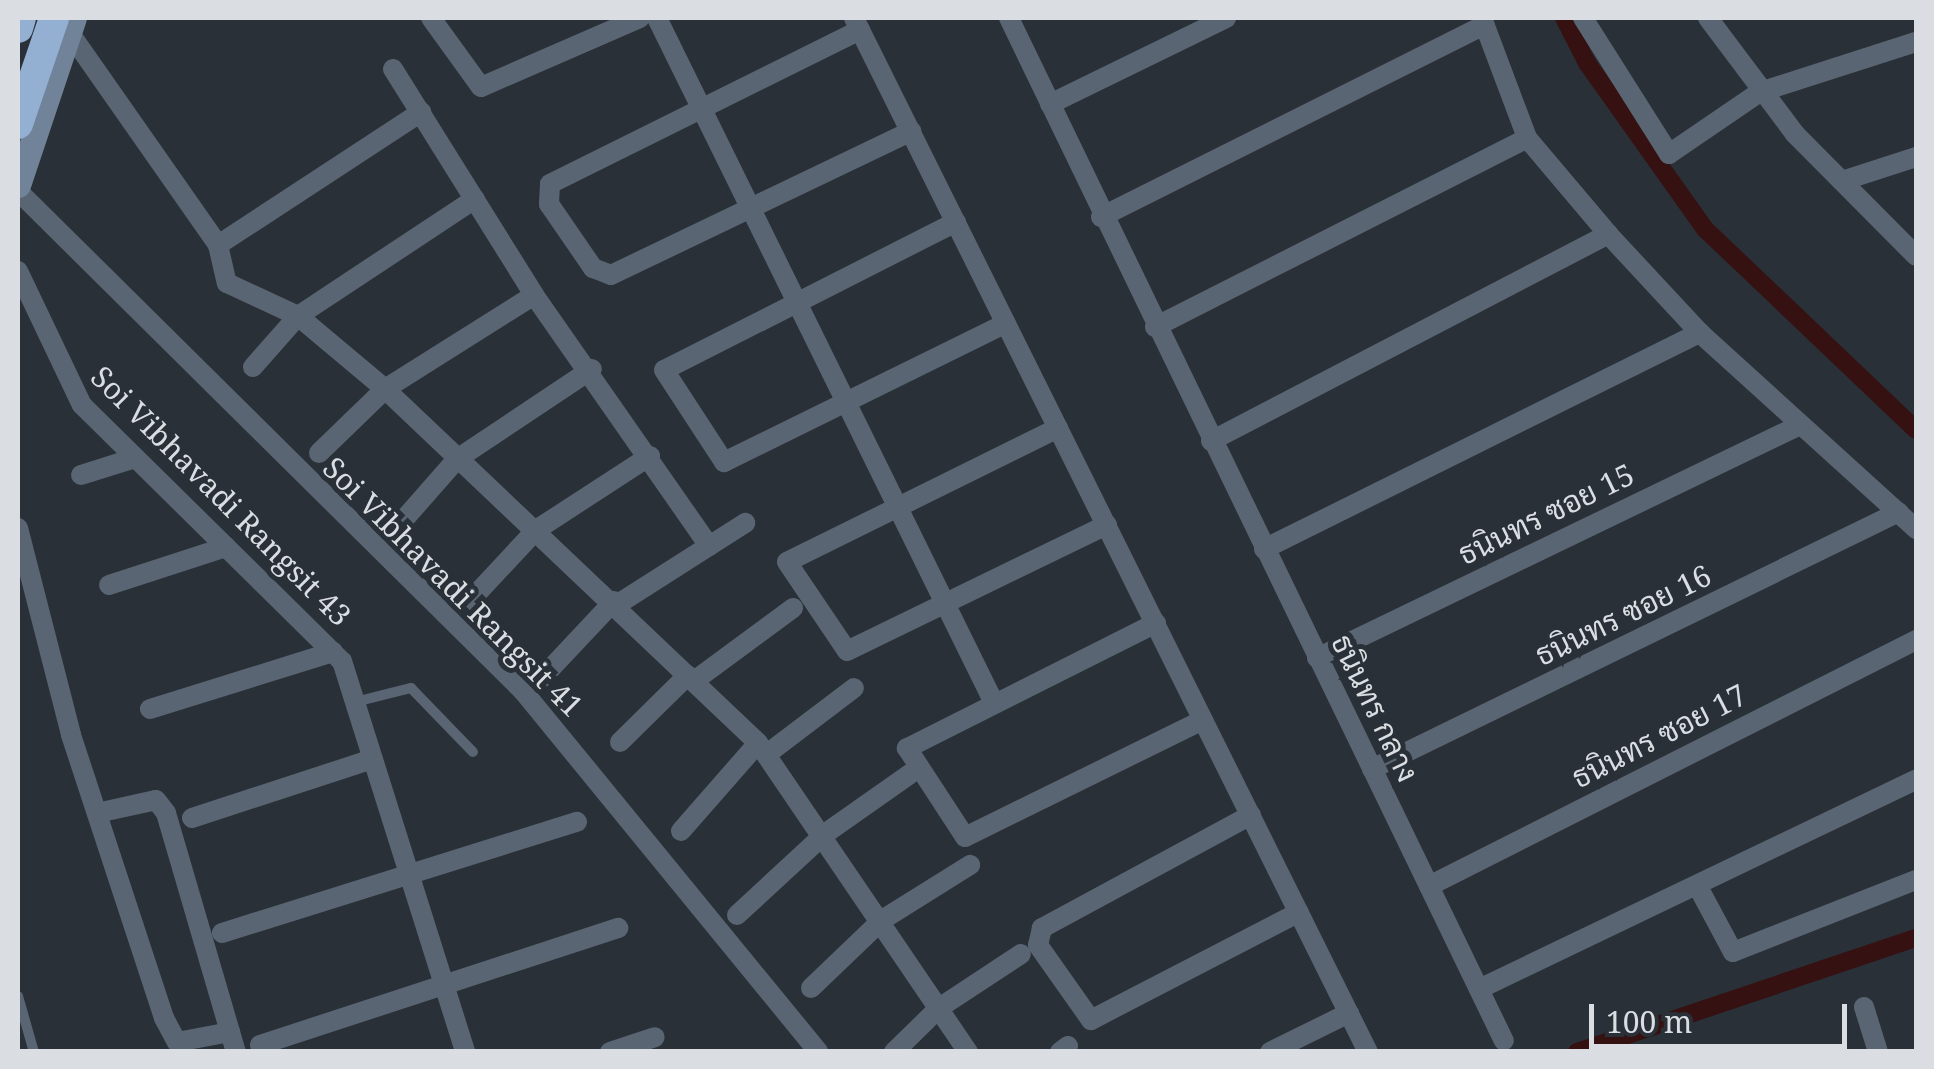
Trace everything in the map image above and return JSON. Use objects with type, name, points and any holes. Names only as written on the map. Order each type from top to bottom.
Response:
[{"type":"highway","points":[[18,28],[21,18]]},
{"type":"highway","points":[[18,124],[66,22]]},
{"type":"main road","points":[[18,188],[66,22]]},
{"type":"street","points":[[431,18],[481,87],[640,18]]},
{"type":"street","points":[[657,18],[994,704]]},
{"type":"street","name":"ธนินทร กลาง","points":[[1009,18],[1101,217],[1504,1041]]},
{"type":"street","points":[[1050,104],[1226,18]]},
{"type":"street","points":[[1583,18],[1669,154],[1760,92],[1916,42]]},
{"type":"street","points":[[1708,18],[1760,92],[1916,256]]},
{"type":"street","points":[[1101,217],[1484,21],[1527,138],[1608,234],[1700,333],[1916,529]]},
{"type":"street","points":[[66,22],[218,246],[227,283],[298,316],[385,389],[616,602],[763,748],[826,832],[968,1052]]},
{"type":"street","points":[[911,130],[603,275],[548,204],[550,184],[858,24],[911,130],[1106,525],[1349,1012],[1368,1052]]},
{"type":"street","points":[[393,69],[534,294],[592,369],[709,546]]},
{"type":"street","points":[[218,246],[422,112]]},
{"type":"street","points":[[1155,327],[1527,138]]},
{"type":"street","points":[[1842,181],[1916,157]]},
{"type":"street","name":"Soi Vibhavadi Rangsit 41","points":[[18,188],[523,691],[818,1052]]},
{"type":"street","points":[[253,366],[298,316],[475,199]]},
{"type":"street","points":[[956,222],[664,370],[724,462],[1006,323]]},
{"type":"street","points":[[1211,441],[1608,234]]},
{"type":"street","name":"Soi Vibhavadi Rangsit 43","points":[[18,271],[62,376],[135,458],[333,652],[355,702],[465,1052]]},
{"type":"street","points":[[320,453],[385,389],[534,294]]},
{"type":"street","points":[[1264,549],[1700,333]]},
{"type":"street","points":[[392,533],[457,459],[592,369]]},
{"type":"street","name":"ธนินทร ซอย 15","points":[[1317,658],[1800,425]]},
{"type":"street","points":[[1058,428],[787,562],[847,652],[1106,525]]},
{"type":"street","points":[[467,604],[536,530],[650,456]]},
{"type":"street","points":[[81,474],[135,458]]},
{"type":"street","name":"ธนินทร ซอย 16","points":[[1372,770],[1898,512]]},
{"type":"street","points":[[538,682],[616,602],[745,523]]},
{"type":"street","points":[[18,528],[97,813],[172,1037],[187,1042],[233,1042],[166,813],[156,800],[97,813]]},
{"type":"street","points":[[109,585],[226,547]]},
{"type":"street","points":[[620,742],[691,678],[793,608]]},
{"type":"street","points":[[1156,624],[907,748],[965,838],[1203,720]]},
{"type":"street","name":"ธนินทร ซอย 17","points":[[1429,886],[1916,640]]},
{"type":"street","points":[[150,710],[333,652]]},
{"type":"street","points":[[681,830],[763,748],[854,688]]},
{"type":"street","points":[[192,818],[373,759]]},
{"type":"street","points":[[738,915],[826,832],[910,774]]},
{"type":"street","points":[[1479,989],[1916,780]]},
{"type":"street","points":[[1251,816],[1042,928],[1038,944],[1091,1020],[1299,912]]},
{"type":"street","points":[[222,933],[577,822]]},
{"type":"street","points":[[812,988],[882,920],[970,865]]},
{"type":"street","points":[[1697,885],[1732,952],[1916,880]]},
{"type":"street","points":[[260,1044],[618,928]]},
{"type":"street","points":[[894,1052],[939,1008],[1022,954]]},
{"type":"street","points":[[1864,1007],[1878,1052]]},
{"type":"street","points":[[1270,1052],[1349,1012]]},
{"type":"street","points":[[610,1052],[655,1037]]},
{"type":"lane","points":[[355,702],[411,688],[473,752]]},
{"type":"lane","points":[[18,996],[34,1052]]},
{"type":"waterway","points":[[1564,18],[1587,63],[1705,229],[1916,430]]},
{"type":"waterway","points":[[1577,1052],[1916,938]]}]
